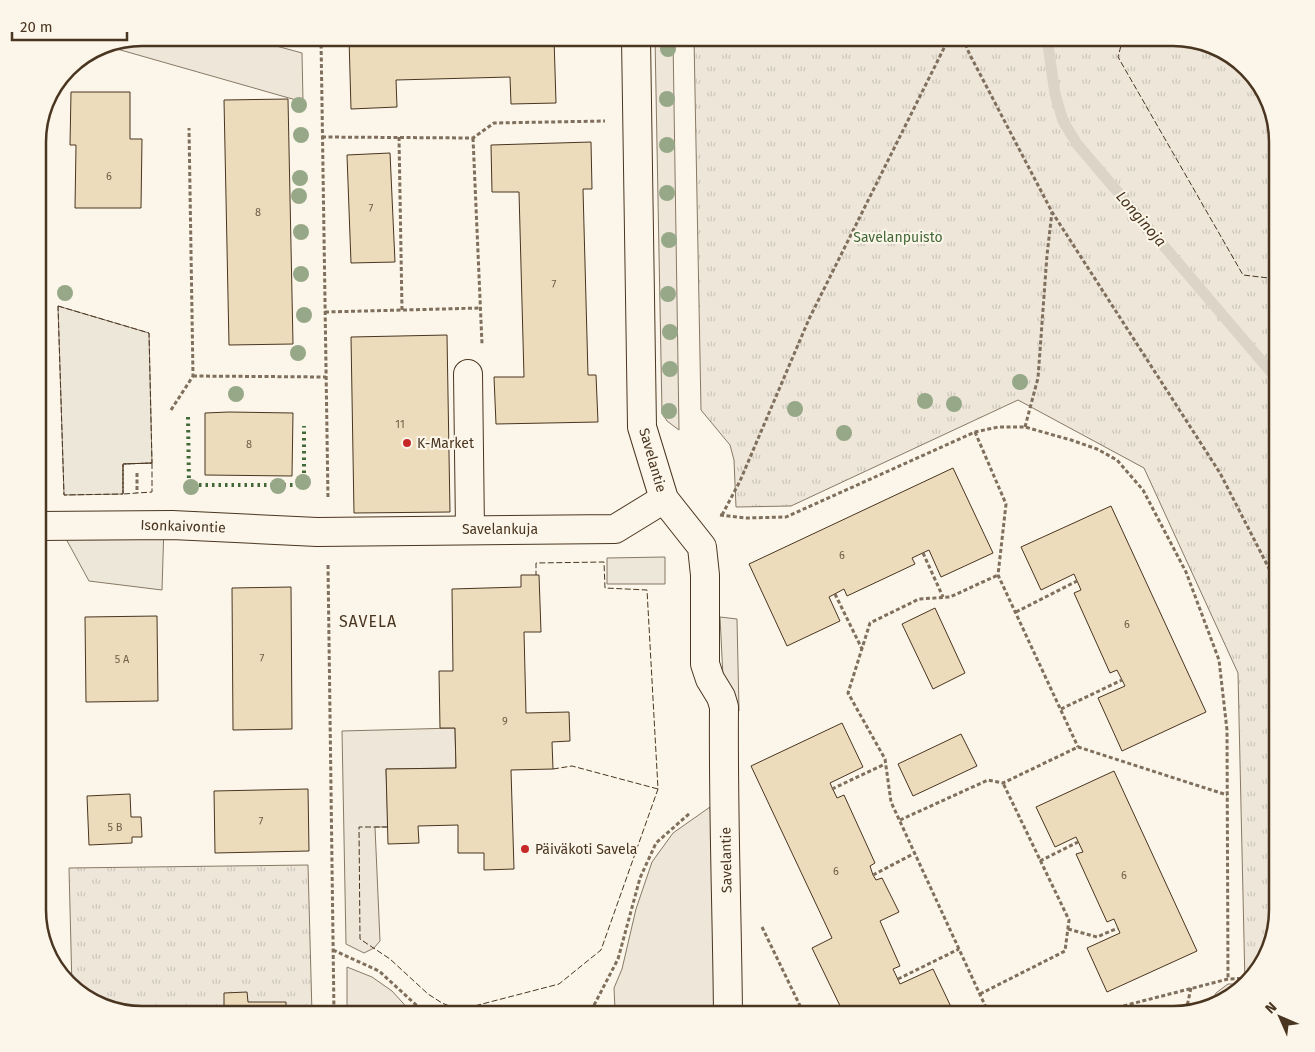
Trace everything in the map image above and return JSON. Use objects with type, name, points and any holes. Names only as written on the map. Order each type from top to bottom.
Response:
[{"type":"street","name":"Savelantie","points":[[636,46],[642,427],[664,499],[702,547],[705,575],[706,664],[710,679],[721,697],[724,707],[728,1006]]},
{"type":"street","points":[[468,374],[470,529]]},
{"type":"street","name":"Savelankuja","points":[[323,532],[615,528],[664,499]]},
{"type":"street","name":"Isonkaivontie","points":[[46,526],[172,525],[323,532]]},
{"type":"path","points":[[722,515],[740,480],[809,319],[945,46]]},
{"type":"path","points":[[966,46],[1052,212],[1220,473],[1269,567]]},
{"type":"path","points":[[322,137],[473,138],[494,123],[608,121]]},
{"type":"path","points":[[171,410],[194,376],[189,128]]},
{"type":"path","points":[[399,137],[402,310]]},
{"type":"path","points":[[468,374],[482,357],[473,138]]},
{"type":"path","points":[[1025,427],[1038,378],[1052,212]]},
{"type":"path","points":[[325,312],[480,308]]},
{"type":"path","points":[[194,376],[326,377]]},
{"type":"path","points":[[713,513],[746,518],[786,517],[975,432],[998,427],[1025,427],[1071,440],[1117,460],[1143,490],[1186,572],[1219,660],[1227,730],[1228,979]]},
{"type":"path","points":[[975,432],[1006,504],[998,575],[1078,747]]},
{"type":"path","points":[[137,473],[137,500]]},
{"type":"path","points":[[923,553],[943,597]]},
{"type":"path","points":[[985,1006],[891,802],[885,759],[848,693],[870,623],[920,599],[950,596],[998,575]]},
{"type":"path","points":[[1016,612],[1077,581]]},
{"type":"path","points":[[835,594],[862,649]]},
{"type":"path","points":[[1061,709],[1122,680]]},
{"type":"path","points":[[900,820],[988,780],[1003,783],[1078,747],[1227,795]]},
{"type":"path","points":[[832,789],[885,764]]},
{"type":"path","points":[[980,994],[1065,951],[1069,920],[1003,783]]},
{"type":"path","points":[[593,1006],[618,959],[640,878],[656,843],[699,805],[724,789]]},
{"type":"path","points":[[1040,861],[1078,842]]},
{"type":"path","points":[[874,875],[915,853]]},
{"type":"path","points":[[761,925],[800,1006]]},
{"type":"path","points":[[1068,929],[1097,937],[1118,928]]},
{"type":"path","points":[[898,979],[959,949]]},
{"type":"path","points":[[332,950],[379,971],[417,1006]]},
{"type":"path","points":[[1122,1006],[1228,979],[1240,978]]},
{"type":"path","points":[[1188,1005],[1191,988]]},
{"type":"green space","points":[[142,46],[276,46],[302,53],[303,102],[119,50]]},
{"type":"green space","points":[[655,46],[673,46],[679,430],[667,421],[662,413]]},
{"type":"green space","name":"Savelanpuisto","points":[[694,46],[1179,46],[1210,54],[1226,62],[1241,74],[1253,89],[1264,111],[1269,142],[1269,910],[1264,941],[1256,958],[1245,973],[1238,673],[1144,468],[1018,400],[791,506],[736,507],[734,460],[730,445],[701,410]]},
{"type":"green space","points":[[720,617],[737,619],[739,711],[735,708],[723,677]]},
{"type":"green space","points":[[455,728],[456,768],[386,769],[388,827],[375,827],[380,941],[374,948],[364,953],[346,944],[342,731]]},
{"type":"green space","points":[[710,807],[713,841],[715,1006],[615,1006],[614,988],[622,969],[636,909],[652,862],[673,833]]},
{"type":"green space","points":[[308,865],[312,1006],[136,1006],[111,1001],[94,993],[72,975],[69,868]]},
{"type":"green space","points":[[347,967],[372,977],[392,991],[406,1006],[347,1006]]},
{"type":"green space","points":[[1228,984],[1234,984],[1215,996]]},
{"type":"shaded area","points":[[58,306],[149,333],[152,463],[123,464],[123,494],[64,495]]},
{"type":"shaded area","points":[[164,525],[162,590],[89,581],[59,526]]},
{"type":"shaded area","points":[[665,557],[665,584],[607,584],[607,558]]},
{"type":"building","points":[[349,46],[554,46],[556,103],[511,104],[510,77],[396,80],[397,107],[351,109]]},
{"type":"building","points":[[71,92],[130,92],[130,139],[142,139],[141,208],[75,208],[76,145],[70,145]]},
{"type":"building","points":[[288,99],[293,344],[229,345],[224,100]]},
{"type":"building","points":[[591,142],[592,189],[583,189],[588,375],[596,375],[598,422],[496,424],[494,377],[524,377],[519,192],[492,192],[491,145]]},
{"type":"building","points":[[390,153],[395,262],[351,263],[347,155]]},
{"type":"building","points":[[447,335],[450,512],[354,513],[351,337]]},
{"type":"building","points":[[205,413],[293,413],[292,476],[205,475]]},
{"type":"building","points":[[953,468],[993,553],[941,577],[929,550],[912,558],[915,564],[847,596],[844,589],[829,597],[840,621],[787,646],[749,564]]},
{"type":"building","points":[[1111,506],[1206,712],[1122,751],[1098,698],[1125,686],[1117,670],[1110,673],[1074,593],[1081,590],[1074,574],[1041,590],[1021,547]]},
{"type":"building","points":[[521,575],[539,575],[541,632],[524,632],[526,713],[569,712],[570,741],[552,742],[553,769],[511,770],[514,869],[484,870],[484,853],[458,853],[458,825],[418,826],[419,843],[388,844],[386,769],[456,768],[455,728],[440,728],[439,671],[453,671],[452,589],[521,587]]},
{"type":"building","points":[[291,587],[292,729],[233,730],[232,588]]},
{"type":"building","points":[[935,608],[965,673],[933,689],[902,624]]},
{"type":"building","points":[[157,616],[158,701],[86,702],[85,617]]},
{"type":"building","points":[[842,723],[863,767],[830,783],[837,798],[844,795],[875,863],[870,866],[873,875],[876,880],[882,878],[899,912],[880,921],[900,966],[893,969],[900,984],[933,969],[951,1006],[840,1006],[812,948],[832,938],[751,766]]},
{"type":"building","points":[[961,734],[977,766],[913,796],[898,764]]},
{"type":"building","points":[[1114,771],[1197,951],[1107,992],[1087,948],[1120,933],[1114,919],[1107,922],[1076,854],[1083,852],[1076,837],[1055,847],[1036,807]]},
{"type":"building","points":[[308,789],[309,851],[215,853],[214,791]]},
{"type":"building","points":[[130,794],[131,817],[141,817],[142,837],[132,837],[132,843],[89,845],[87,796]]},
{"type":"building","points":[[247,992],[248,1002],[286,1002],[286,1006],[224,1006],[224,993]]},
{"type":"waterway","name":"Longinoja","points":[[1048,46],[1055,94],[1063,121],[1077,144],[1269,370]]},
{"type":"hedge","points":[[188,417],[189,485],[304,485],[304,426]]},
{"type":"fence","points":[[1121,46],[1118,57],[1243,275],[1269,278]]},
{"type":"fence","points":[[58,306],[149,333],[152,463],[123,464],[123,494],[64,495],[58,306]]},
{"type":"fence","points":[[152,463],[152,492],[123,494],[123,464],[152,463]]},
{"type":"fence","points":[[474,1006],[559,984],[601,950],[658,789],[647,590],[605,588],[604,562],[536,563],[536,575]]},
{"type":"fence","points":[[553,769],[572,766],[658,789]]},
{"type":"fence","points":[[388,827],[359,827],[360,939],[390,959],[428,994],[449,1006]]},
{"type":"place","name":"K-Market","points":[[407,443]]},
{"type":"place","name":"Päiväkoti Savela","points":[[525,849]]},
{"type":"district","name":"SAVELA","points":[[368,621]]}]
